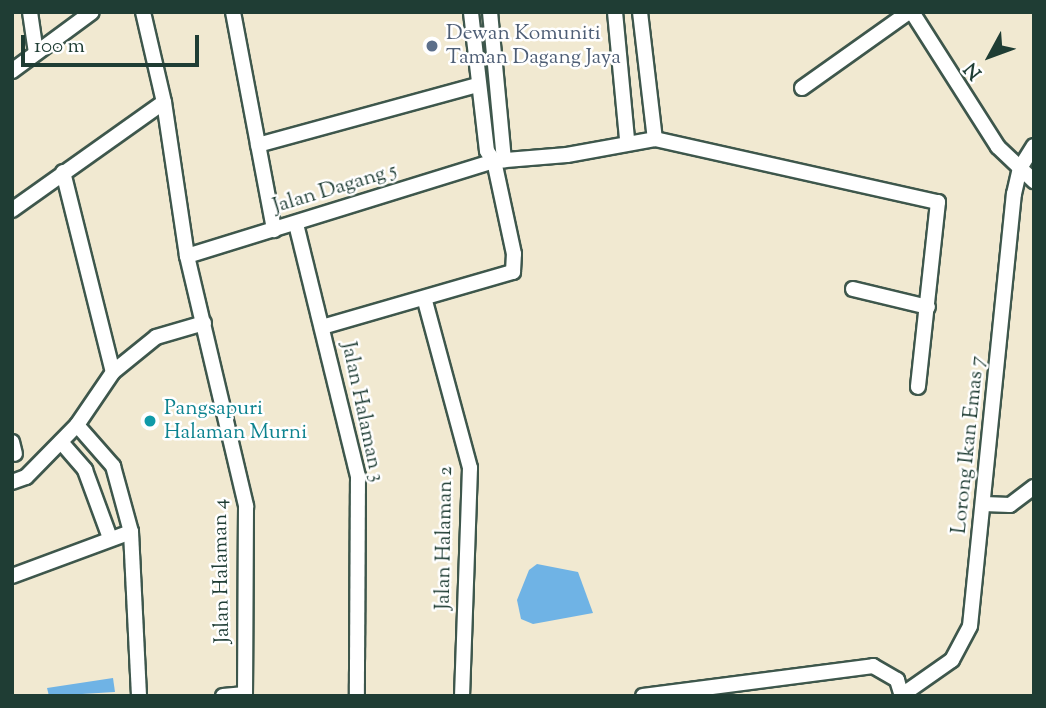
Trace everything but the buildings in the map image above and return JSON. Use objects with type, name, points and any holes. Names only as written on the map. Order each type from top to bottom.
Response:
[{"type":"street","points":[[30,12],[36,53]]},
{"type":"street","points":[[12,71],[92,12]]},
{"type":"street","name":"Jalan Halaman 4","points":[[143,12],[164,102],[187,256],[246,506],[245,695]]},
{"type":"street","points":[[233,12],[274,230]]},
{"type":"street","points":[[471,12],[487,151],[499,160]]},
{"type":"street","points":[[322,327],[425,301],[513,272],[514,254],[499,160],[490,12]]},
{"type":"street","points":[[615,12],[628,140]]},
{"type":"street","points":[[640,12],[655,139]]},
{"type":"street","points":[[802,88],[910,12],[998,147],[1034,181]]},
{"type":"street","points":[[258,145],[478,85]]},
{"type":"street","points":[[12,210],[164,102]]},
{"type":"street","name":"Jalan Dagang 5","points":[[187,256],[499,160],[567,155],[628,140],[655,139],[938,202],[928,307]]},
{"type":"street","points":[[1020,168],[1034,146]]},
{"type":"street","name":"Lorong Ikan Emas 7","points":[[902,695],[940,672],[964,644],[975,598],[1020,168]]},
{"type":"street","points":[[63,172],[113,372]]},
{"type":"street","name":"Jalan Halaman 3","points":[[296,224],[358,477],[357,696]]},
{"type":"street","points":[[853,289],[928,307],[918,387]]},
{"type":"street","name":"Jalan Halaman 2","points":[[425,301],[470,468],[462,696]]},
{"type":"street","points":[[12,482],[26,477],[77,425],[113,372],[156,337],[204,323]]},
{"type":"street","points":[[77,425],[113,466],[131,532],[139,696]]},
{"type":"street","points":[[61,442],[85,470],[110,538]]},
{"type":"street","points":[[984,504],[1010,505],[1034,487]]},
{"type":"street","points":[[12,576],[131,532]]},
{"type":"street","points":[[643,696],[747,689],[873,666],[897,680],[902,695]]},
{"type":"street","points":[[223,696],[245,695]]},
{"type":"water","points":[[537,564],[578,572],[593,613],[533,624],[521,619],[517,600],[529,570]]},
{"type":"water","points":[[113,678],[115,692],[49,696],[47,688]]},
{"type":"place","name":"Dewan Komuniti Taman Dagang Jaya","points":[[432,46]]},
{"type":"place","name":"Pangsapuri Halaman Murni","points":[[150,421]]}]
